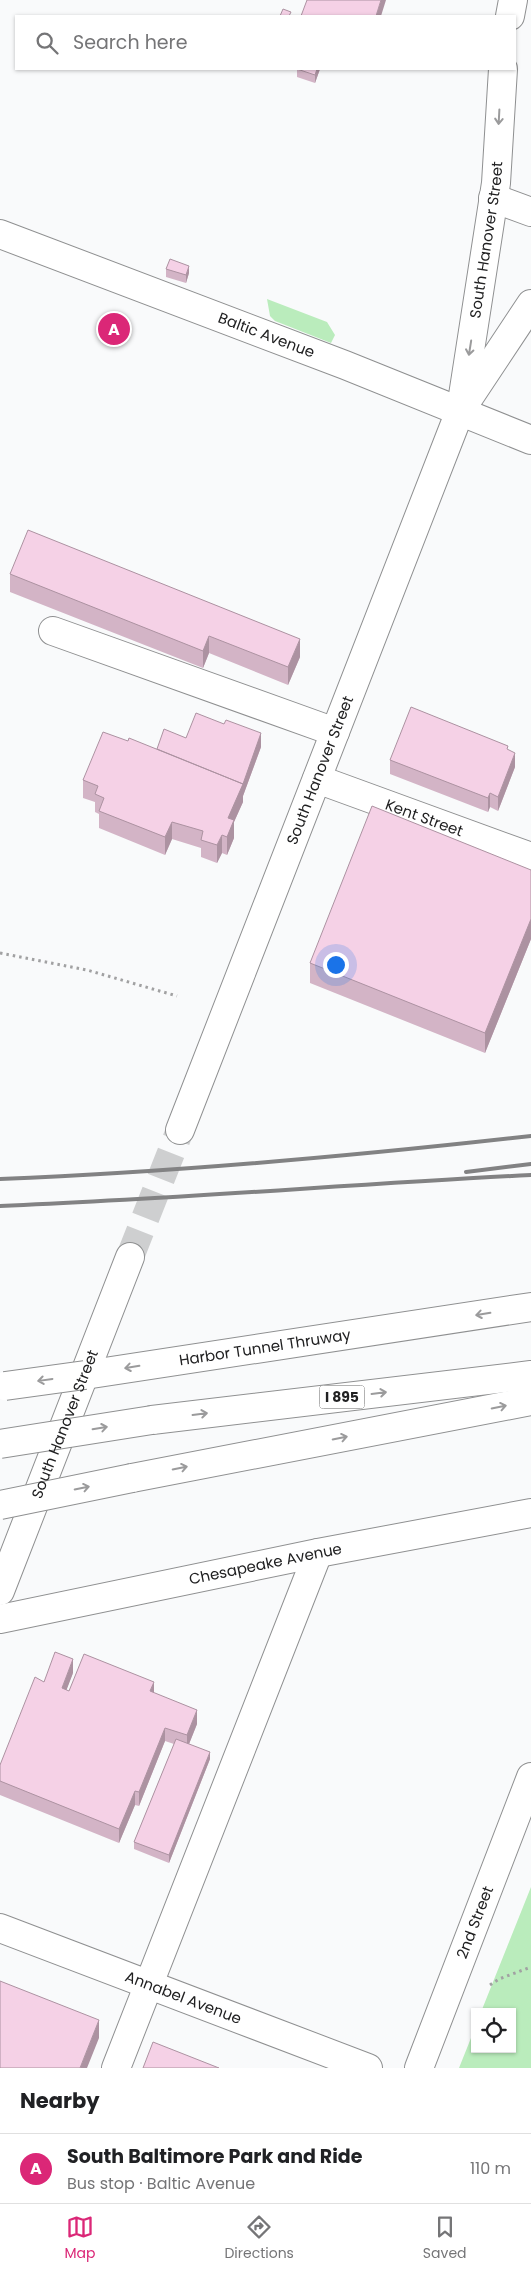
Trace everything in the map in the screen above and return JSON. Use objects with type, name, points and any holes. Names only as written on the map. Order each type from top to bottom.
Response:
[{"type":"main road","points":[[510,15],[513,0]]},
{"type":"main road","name":"South Hanover Street","points":[[180,1130],[460,411],[494,198],[503,70]]},
{"type":"main road","points":[[494,198],[531,212]]},
{"type":"main road","name":"Baltic Avenue","points":[[0,234],[346,365],[531,440]]},
{"type":"main road","name":"South Hanover Street","points":[[460,411],[531,304]]},
{"type":"main road","points":[[53,631],[335,732]]},
{"type":"main road","name":"Kent Street","points":[[317,779],[531,857]]},
{"type":"main road","name":"South Hanover Street","points":[[0,1591],[130,1257]]},
{"type":"main road","name":"Harbor Tunnel Thruway","points":[[3,1387],[531,1306]]},
{"type":"main road","name":"I 895","points":[[0,1444],[152,1420],[531,1375]]},
{"type":"main road","points":[[0,1504],[531,1400]]},
{"type":"main road","name":"Chesapeake Avenue","points":[[0,1619],[318,1553],[531,1513]]},
{"type":"main road","points":[[116,2068],[318,1553]]},
{"type":"main road","name":"2nd Street","points":[[419,2068],[531,1777]]},
{"type":"main road","name":"Annabel Avenue","points":[[0,1928],[368,2068]]},
{"type":"path","points":[[0,954],[87,970],[177,996]]},
{"type":"path","points":[[489,1985],[499,1978],[531,1967]]},
{"type":"green space","points":[[267,299],[327,322],[335,335],[331,343],[275,321],[270,316]]},
{"type":"green space","points":[[531,1887],[531,2068],[459,2068],[471,2038],[471,2053],[516,2053],[516,2008],[483,2008]]},
{"type":"building","points":[[307,0],[381,0],[376,15],[301,15]]},
{"type":"building","points":[[283,9],[291,12],[290,15],[280,15]]},
{"type":"building","points":[[300,70],[317,70],[315,75]]},
{"type":"building","points":[[170,259],[189,266],[186,275],[166,269]]},
{"type":"building","points":[[28,530],[300,639],[288,667],[209,636],[203,651],[10,574]]},
{"type":"building","points":[[411,707],[508,746],[507,749],[515,753],[498,797],[490,793],[488,798],[390,760]]},
{"type":"building","points":[[196,713],[224,724],[226,720],[261,733],[243,784],[157,749],[164,729],[186,738]]},
{"type":"building","points":[[103,732],[128,741],[129,738],[243,784],[228,818],[234,820],[227,837],[222,835],[217,845],[201,840],[203,831],[172,822],[165,837],[99,811],[104,798],[95,794],[98,786],[83,780]]},
{"type":"building","points":[[372,806],[531,870],[531,919],[485,1033],[310,963]]},
{"type":"building","points":[[55,1652],[73,1659],[62,1688],[69,1691],[84,1654],[154,1682],[150,1691],[197,1710],[187,1735],[165,1728],[139,1792],[135,1791],[119,1829],[0,1781],[0,1765],[35,1677],[44,1682]]},
{"type":"building","points":[[176,1739],[210,1752],[169,1855],[134,1842]]},
{"type":"building","points":[[0,1981],[99,2020],[80,2068],[0,2068]]},
{"type":"building","points":[[153,2042],[219,2068],[143,2068]]},
{"type":"tunnel","points":[[130,1257],[180,1130]]},
{"type":"railway","points":[[0,1179],[266,1162],[531,1136]]},
{"type":"railway","points":[[466,1172],[531,1164]]},
{"type":"railway","points":[[0,1206],[531,1175]]},
{"type":"place","name":"South Baltimore Park and Ride","points":[[114,329]]}]
